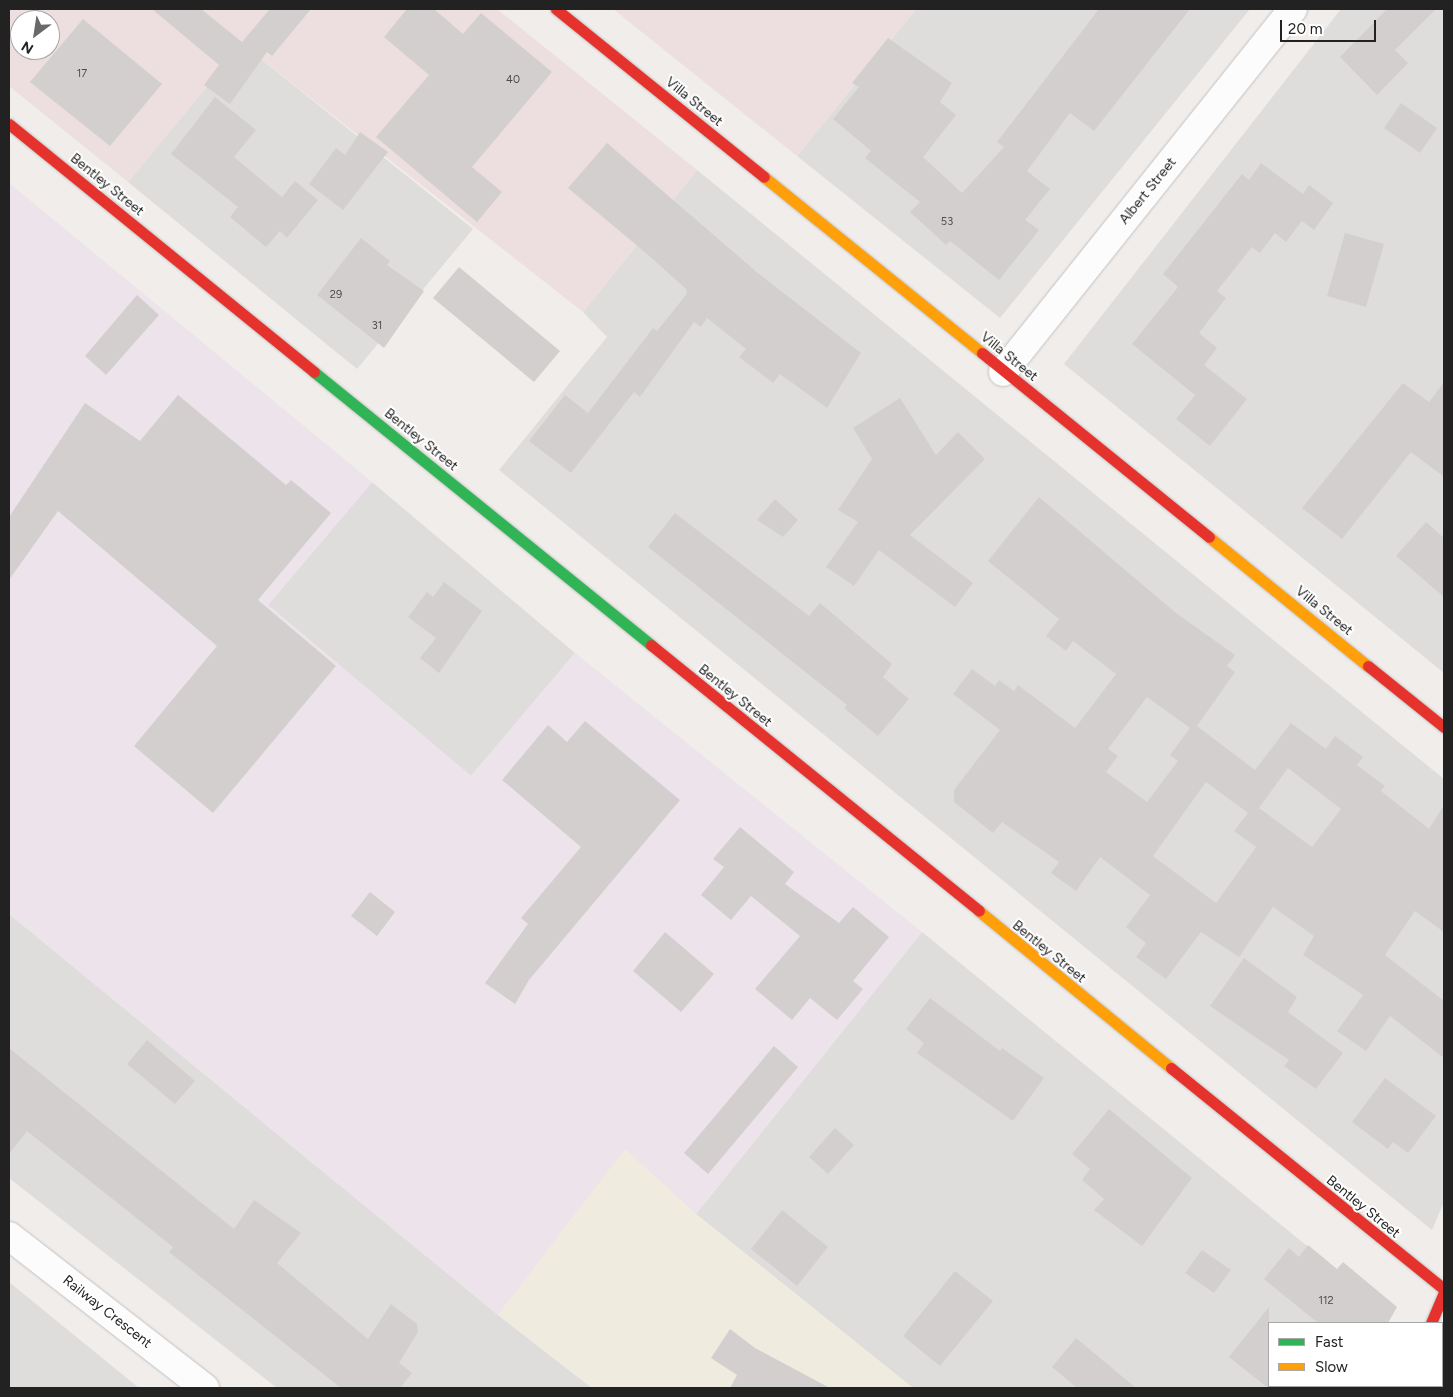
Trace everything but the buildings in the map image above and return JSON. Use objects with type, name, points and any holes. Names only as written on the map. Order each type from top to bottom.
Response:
[{"type":"street","name":"Villa Street","points":[[556,9],[1444,727]]},
{"type":"street","name":"Albert Street","points":[[1003,372],[1293,9]]},
{"type":"street","name":"Bentley Street","points":[[9,124],[1444,1291]]},
{"type":"street","name":"Railway Crescent","points":[[9,1236],[204,1388]]},
{"type":"street","points":[[1431,1322],[1444,1291]]},
{"type":"shaded area","points":[[9,9],[497,9],[697,170],[583,312],[242,44],[128,182],[9,86]]},
{"type":"shaded area","points":[[613,9],[916,9],[797,156]]},
{"type":"shaded area","points":[[916,9],[1250,9],[1000,318],[797,156]]},
{"type":"shaded area","points":[[1341,9],[1444,9],[1444,673],[1064,364]]},
{"type":"shaded area","points":[[242,44],[473,229],[357,369],[128,182]]},
{"type":"shaded area","points":[[697,170],[1444,779],[1444,1202],[1432,1230],[499,470],[607,337],[583,312]]},
{"type":"shaded area","points":[[9,183],[372,482],[268,605],[471,776],[575,653],[922,932],[696,1214],[625,1150],[498,1315],[9,914]]},
{"type":"shaded area","points":[[372,482],[575,653],[471,776],[268,605]]},
{"type":"shaded area","points":[[9,914],[498,1315],[592,1388],[277,1388],[9,1178]]},
{"type":"shaded area","points":[[922,932],[1388,1312],[1383,1322],[1268,1322],[1268,1387],[1352,1388],[913,1388],[696,1214]]},
{"type":"shaded area","points":[[625,1149],[696,1214],[913,1388],[592,1388],[498,1315]]},
{"type":"shaded area","points":[[9,1282],[139,1388],[9,1388]]},
{"type":"traffic: fast","points":[[314,372],[651,645]]},
{"type":"traffic: slow","points":[[764,177],[982,353]]},
{"type":"traffic: slow","points":[[1209,537],[1368,666]]},
{"type":"traffic: slow","points":[[979,911],[1171,1068]]},
{"type":"traffic: jam","points":[[556,9],[764,177]]},
{"type":"traffic: jam","points":[[9,124],[314,372]]},
{"type":"traffic: jam","points":[[982,353],[1209,537]]},
{"type":"traffic: jam","points":[[651,645],[979,911]]},
{"type":"traffic: jam","points":[[1368,666],[1444,727]]},
{"type":"traffic: jam","points":[[1171,1068],[1444,1289]]},
{"type":"traffic: jam","points":[[1431,1322],[1444,1292]]}]
